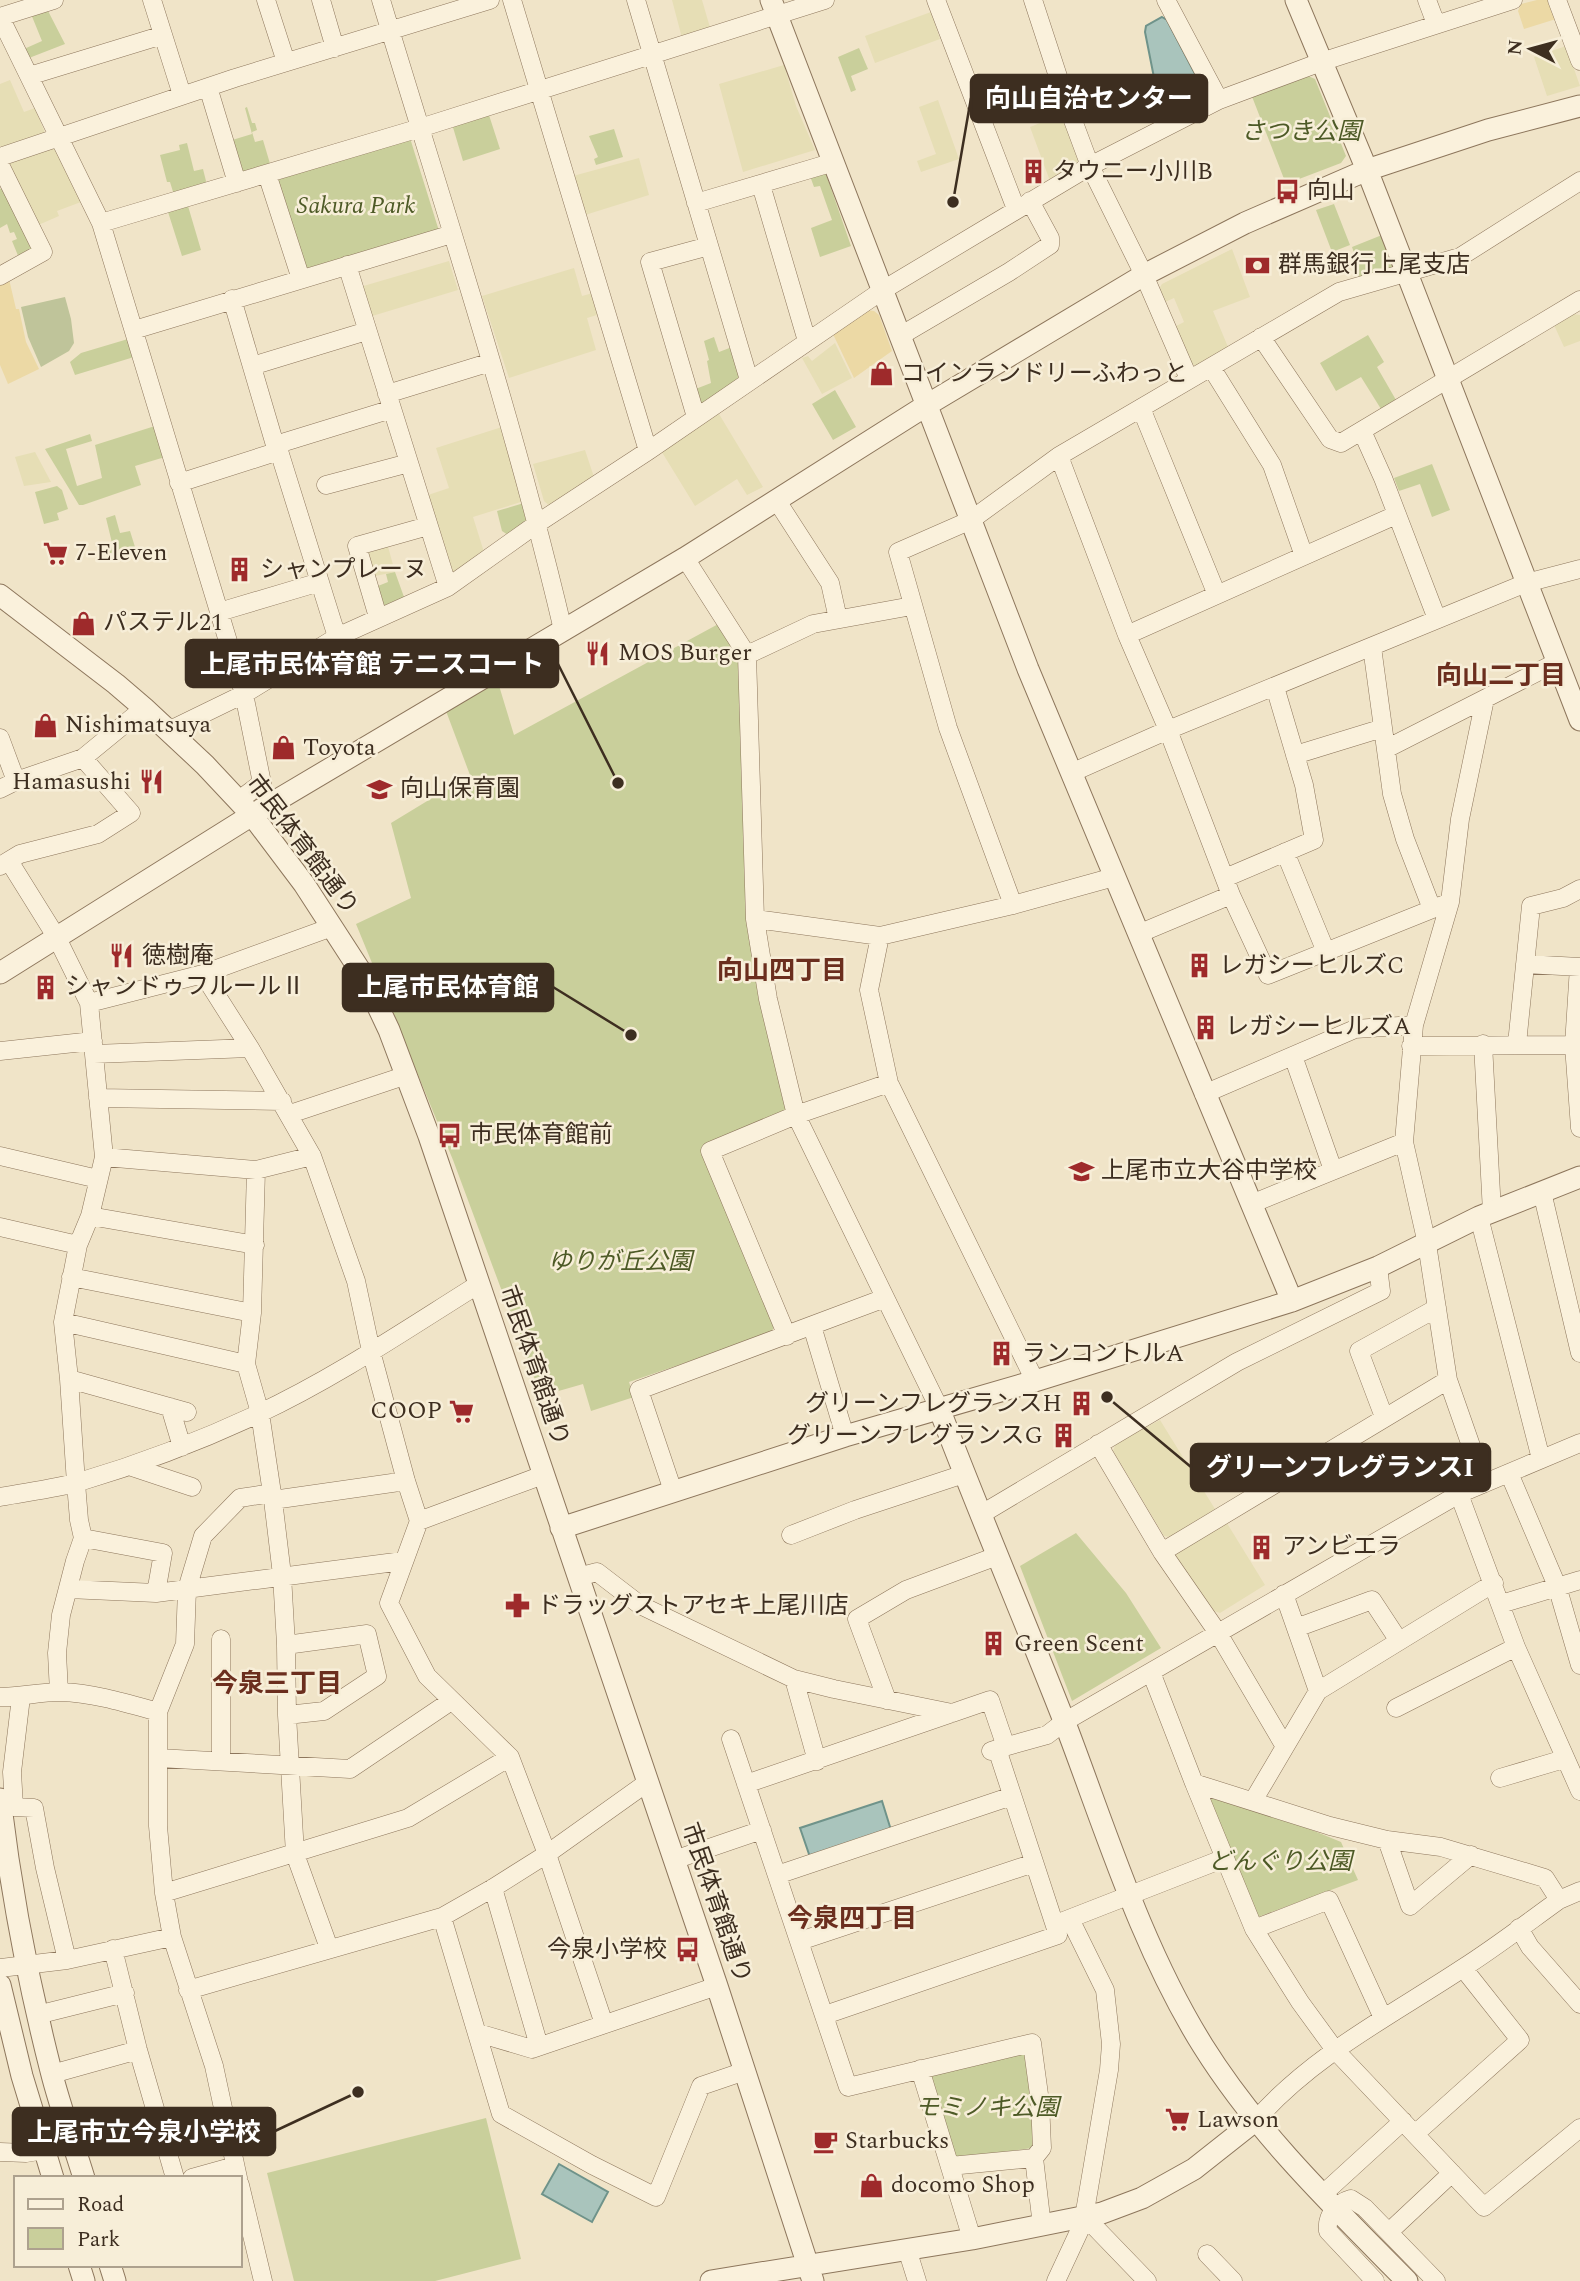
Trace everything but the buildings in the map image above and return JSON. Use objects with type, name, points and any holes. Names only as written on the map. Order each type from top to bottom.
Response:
[{"type":"street","points":[[54,0],[0,17],[101,223],[244,694],[262,783],[246,807]]},
{"type":"street","points":[[152,0],[182,96]]},
{"type":"street","points":[[267,0],[286,62]]},
{"type":"street","points":[[321,0],[335,48]]},
{"type":"street","points":[[381,0],[538,523],[563,630]]},
{"type":"street","points":[[0,157],[286,62],[490,0]]},
{"type":"street","points":[[512,0],[648,451]]},
{"type":"street","points":[[636,0],[749,380]]},
{"type":"street","points":[[101,223],[420,128],[652,55],[774,8],[825,0]]},
{"type":"street","points":[[900,336],[1050,245],[1050,238],[1023,205],[936,0]]},
{"type":"street","points":[[1033,0],[1090,166],[1144,275],[1189,379]]},
{"type":"street","points":[[1166,0],[1219,100]]},
{"type":"street","points":[[1296,0],[1367,170],[1580,720]]},
{"type":"street","points":[[1427,0],[1436,24]]},
{"type":"street","points":[[169,731],[244,694],[337,637],[448,587],[538,523],[883,290],[1090,166],[1219,100],[1321,62],[1513,0]]},
{"type":"street","points":[[1557,0],[1580,61]]},
{"type":"street","points":[[774,8],[1028,669],[1292,1301]]},
{"type":"street","points":[[29,76],[163,36]]},
{"type":"street","points":[[208,87],[237,183]]},
{"type":"street","points":[[0,973],[57,938],[246,807],[563,630],[685,558],[927,405],[1144,275],[1245,223],[1367,170],[1477,134],[1580,106]]},
{"type":"street","points":[[696,203],[834,162]]},
{"type":"street","points":[[0,165],[43,252],[0,276]]},
{"type":"street","points":[[267,174],[301,279]]},
{"type":"street","points":[[1013,905],[947,728],[898,552],[971,520],[1059,456],[1339,292],[1460,257],[1580,181]]},
{"type":"street","points":[[761,184],[807,341]]},
{"type":"street","points":[[134,330],[452,234]]},
{"type":"street","points":[[696,417],[650,262],[709,246]]},
{"type":"street","points":[[347,265],[448,587]]},
{"type":"street","points":[[232,299],[337,637]]},
{"type":"street","points":[[1261,338],[1331,439],[1341,443],[1580,300]]},
{"type":"street","points":[[252,366],[367,331]]},
{"type":"street","points":[[179,483],[277,448],[491,362]]},
{"type":"street","points":[[1211,367],[1272,465],[1304,556]]},
{"type":"street","points":[[1141,408],[1217,595]]},
{"type":"street","points":[[1362,431],[1437,619]]},
{"type":"street","points":[[1059,456],[1228,887],[1268,975],[1450,902]]},
{"type":"street","points":[[326,485],[409,463]]},
{"type":"street","points":[[777,501],[830,583],[838,619]]},
{"type":"street","points":[[1127,635],[1396,515]]},
{"type":"street","points":[[378,617],[357,546],[428,526]]},
{"type":"street","points":[[685,558],[747,654],[755,919],[768,999],[796,1115],[939,1408],[1160,1971],[1203,2047],[1256,2120],[1329,2201],[1407,2281]]},
{"type":"street","points":[[1071,773],[1168,730],[1526,583],[1580,569]]},
{"type":"street","points":[[219,612],[320,582]]},
{"type":"street","name":"市民体育館通り","points":[[0,595],[144,708],[246,807],[304,884],[363,975],[407,1076],[479,1284],[717,1986],[810,2273]]},
{"type":"street","points":[[747,654],[813,624],[912,606]]},
{"type":"street","points":[[1372,647],[1392,794],[1405,839],[1432,909]]},
{"type":"street","points":[[1386,749],[1557,662]]},
{"type":"street","points":[[1138,934],[1228,887],[1284,852],[1314,840],[1304,785],[1275,687]]},
{"type":"street","points":[[1484,1483],[1448,1380],[1427,1244],[1404,1142],[1414,1026],[1450,902],[1460,818],[1485,699]]},
{"type":"street","points":[[0,738],[8,785],[83,758],[144,708]]},
{"type":"street","points":[[1295,755],[1383,728]]},
{"type":"street","points":[[60,1692],[58,1653],[61,1615],[83,1538],[63,1322],[78,1245],[90,1216],[104,1157],[89,1003],[57,938],[4,863],[20,854],[98,834],[131,813],[83,758]]},
{"type":"street","points":[[1284,852],[1326,952]]},
{"type":"street","points":[[755,919],[880,936],[1013,905],[1114,877]]},
{"type":"street","points":[[1517,1044],[1531,906],[1563,898],[1580,889]]},
{"type":"street","points":[[89,1003],[203,974],[332,927]]},
{"type":"street","points":[[880,936],[869,990],[889,1083],[1035,1381]]},
{"type":"street","points":[[1525,964],[1580,967],[1577,1045],[1580,1128]]},
{"type":"street","points":[[203,974],[313,1156],[356,1281],[371,1352],[419,1521],[389,1603],[427,1676],[510,1758],[547,1853],[604,2024]]},
{"type":"street","points":[[1204,1094],[1355,1030],[1414,1026]]},
{"type":"street","points":[[1483,1044],[1485,1215],[1541,1459]]},
{"type":"street","points":[[1412,1046],[1577,1045]]},
{"type":"street","points":[[0,1051],[93,1047],[250,1048]]},
{"type":"street","points":[[1293,1056],[1333,1170]]},
{"type":"street","points":[[98,1098],[286,1108],[407,1076]]},
{"type":"street","points":[[787,1336],[710,1151],[796,1115],[889,1083]]},
{"type":"street","points":[[1251,1204],[1404,1142]]},
{"type":"street","points":[[0,1156],[98,1179]]},
{"type":"street","points":[[104,1157],[256,1171],[313,1156]]},
{"type":"street","points":[[256,1171],[252,1313],[246,1364],[260,1413],[282,1575],[295,1854],[329,1948]]},
{"type":"street","points":[[561,1528],[845,1436],[1035,1381],[1292,1301],[1378,1267],[1485,1215],[1580,1177]]},
{"type":"street","points":[[1542,1192],[1575,1312],[1580,1353]]},
{"type":"street","points":[[90,1216],[255,1245]]},
{"type":"street","points":[[0,1227],[78,1245]]},
{"type":"street","points":[[980,1514],[1237,1362],[1381,1291],[1378,1267]]},
{"type":"street","points":[[71,1277],[252,1313]]},
{"type":"street","points":[[0,1497],[76,1483],[129,1466],[182,1447],[260,1413],[371,1352],[479,1284]]},
{"type":"street","points":[[673,1490],[639,1390],[885,1298]]},
{"type":"street","points":[[1384,1417],[1359,1351],[1437,1308]]},
{"type":"street","points":[[63,1322],[246,1364]]},
{"type":"street","points":[[812,1326],[845,1436]]},
{"type":"street","points":[[69,1379],[179,1409],[182,1447]]},
{"type":"street","points":[[1162,1552],[1448,1380]]},
{"type":"street","points":[[998,1749],[1047,1735],[1064,1722],[1459,1494],[1580,1443]]},
{"type":"street","points":[[1098,1444],[1162,1552],[1218,1633],[1284,1745]]},
{"type":"street","points":[[129,1466],[192,1487]]},
{"type":"street","points":[[1509,1473],[1557,1586],[1580,1665]]},
{"type":"street","points":[[791,1535],[855,1510],[964,1474]]},
{"type":"street","points":[[419,1521],[543,1475]]},
{"type":"street","points":[[207,2176],[237,2172],[214,2066],[172,1937],[164,1893],[158,1826],[158,1712],[185,1644],[187,1589],[203,1536],[240,1498],[273,1497],[406,1481]]},
{"type":"street","points":[[1459,1494],[1516,1647],[1571,1764],[1580,1791]]},
{"type":"street","points":[[83,1538],[163,1553],[156,1593]]},
{"type":"street","points":[[887,1700],[857,1619],[906,1590],[997,1556]]},
{"type":"street","points":[[68,1589],[156,1593],[403,1561]]},
{"type":"street","points":[[578,1577],[597,1572],[640,1605],[793,1679],[952,1713]]},
{"type":"street","points":[[1501,1604],[1580,1580]]},
{"type":"street","points":[[1253,1801],[1318,1691],[1494,1583]]},
{"type":"street","points":[[1284,1594],[1318,1691]]},
{"type":"street","points":[[1296,1628],[1372,1600],[1399,1641]]},
{"type":"street","points":[[286,1645],[367,1634],[377,1676],[324,1711],[287,1715]]},
{"type":"street","points":[[220,1761],[213,1691],[221,1639]]},
{"type":"street","points":[[1396,1708],[1516,1647]]},
{"type":"street","points":[[1151,1672],[1254,1929],[1300,2002],[1335,2050],[1484,2207],[1580,2128]]},
{"type":"street","points":[[793,1679],[817,1761]]},
{"type":"street","points":[[0,1697],[60,1692],[110,1699],[158,1712]]},
{"type":"street","points":[[21,1697],[12,1772],[14,1807],[34,1808],[45,1868],[68,1960]]},
{"type":"street","points":[[746,1784],[990,1700],[998,1749],[1034,1863],[1062,1921],[1105,1990],[1111,2044],[1109,2070],[1084,2220],[1056,2281]]},
{"type":"street","points":[[159,1758],[350,1769],[452,1701]]},
{"type":"street","points":[[731,1739],[848,2087],[1032,2043],[1040,2102],[1042,2148],[1034,2158],[1042,2227]]},
{"type":"street","points":[[164,1893],[408,1818],[510,1758]]},
{"type":"street","points":[[1500,1777],[1571,1764]]},
{"type":"street","points":[[188,1990],[442,1917],[547,1853],[648,1782]]},
{"type":"street","points":[[1194,1783],[1330,1826],[1387,1840],[1441,1847],[1545,1878],[1559,1900]]},
{"type":"street","points":[[777,1875],[1012,1796]]},
{"type":"street","points":[[0,1799],[26,1966],[52,2074],[83,2176]]},
{"type":"street","points":[[674,1860],[762,1830]]},
{"type":"street","points":[[1387,1840],[1410,1906],[1471,1855]]},
{"type":"street","points":[[1062,1921],[1224,1858]]},
{"type":"street","points":[[800,1941],[1034,1863]]},
{"type":"street","points":[[493,1888],[539,2046]]},
{"type":"street","points":[[711,2281],[810,2273],[907,2249],[1084,2220],[1142,2198],[1194,2169],[1256,2120],[1271,2102],[1335,2050],[1463,1968],[1559,1900],[1580,1891]]},
{"type":"street","points":[[1254,1929],[1329,1900],[1383,2018]]},
{"type":"street","points":[[442,1917],[501,2114],[592,2165],[656,2197],[701,2087],[745,2071]]},
{"type":"street","points":[[825,2015],[1058,1935],[1062,1921]]},
{"type":"street","points":[[1519,1928],[1530,1947],[1580,2004]]},
{"type":"street","points":[[0,1968],[68,1960],[172,1937]]},
{"type":"street","points":[[113,1949],[138,2050],[174,2176]]},
{"type":"street","points":[[1375,2281],[1328,2231],[1329,2201],[1409,2127],[1521,2040],[1463,1968]]},
{"type":"street","points":[[0,1985],[22,2076],[52,2176]]},
{"type":"street","points":[[478,2033],[531,2049],[717,1986]]},
{"type":"street","points":[[37,2015],[125,1993]]},
{"type":"street","points":[[52,2074],[138,2050]]},
{"type":"street","points":[[920,2069],[972,2239]]},
{"type":"street","points":[[0,2152],[26,2153],[44,2150]]},
{"type":"street","points":[[950,2166],[1034,2158]]},
{"type":"street","points":[[1389,2232],[1452,2173]]},
{"type":"street","points":[[1329,2201],[1351,2199],[1365,2208],[1436,2281]]},
{"type":"street","points":[[242,2202],[244,2220],[263,2281]]},
{"type":"street","points":[[1084,2220],[1091,2223],[1147,2281]]},
{"type":"street","points":[[907,2249],[917,2281]]},
{"type":"street","points":[[1208,2254],[1232,2281]]},
{"type":"shaded area","points":[[672,0],[702,0],[711,31],[682,38]]},
{"type":"shaded area","points":[[931,12],[940,39],[875,63],[865,36]]},
{"type":"shaded area","points":[[1566,46],[1580,86],[1547,96],[1534,57]]},
{"type":"shaded area","points":[[784,65],[796,106],[815,150],[743,172],[719,84]]},
{"type":"shaded area","points":[[10,80],[24,112],[35,108],[45,133],[4,148],[0,146],[0,84]]},
{"type":"shaded area","points":[[938,100],[959,159],[921,172],[917,161],[936,154],[919,107]]},
{"type":"shaded area","points":[[1063,114],[1080,163],[1050,181],[1030,127]]},
{"type":"shaded area","points":[[53,143],[81,202],[57,211],[59,216],[36,226],[4,161]]},
{"type":"shaded area","points":[[639,158],[649,195],[585,215],[573,176]]},
{"type":"shaded area","points":[[1232,249],[1250,297],[1213,311],[1228,347],[1196,366],[1190,363],[1174,327],[1184,322],[1174,298],[1163,303],[1158,291],[1162,284]]},
{"type":"shaded area","points":[[449,261],[458,290],[369,317],[360,287]]},
{"type":"shaded area","points":[[574,268],[582,296],[593,293],[600,314],[587,318],[596,350],[509,378],[482,296]]},
{"type":"shaded area","points":[[1573,314],[1580,315],[1580,341],[1564,347],[1554,325]]},
{"type":"shaded area","points":[[835,343],[852,378],[822,394],[802,358],[808,356],[812,361]]},
{"type":"shaded area","points":[[716,409],[763,487],[747,495],[737,479],[695,506],[660,449]]},
{"type":"shaded area","points":[[502,427],[524,501],[473,517],[484,552],[457,573],[448,570],[425,496],[449,488],[436,448]]},
{"type":"shaded area","points":[[585,450],[594,477],[551,507],[544,501],[533,464]]},
{"type":"shaded area","points":[[35,452],[51,482],[24,486],[15,457]]},
{"type":"shaded area","points":[[387,543],[395,572],[370,577],[365,549]]},
{"type":"shaded area","points":[[1160,1420],[1215,1509],[1170,1537],[1164,1536],[1113,1451],[1116,1443]]},
{"type":"shaded area","points":[[1225,1520],[1265,1585],[1220,1613],[1214,1611],[1176,1557],[1178,1548]]},
{"type":"green space","points":[[46,7],[65,44],[29,58],[24,49],[42,41],[31,14]]},
{"type":"green space","points":[[859,48],[868,69],[851,76],[856,90],[851,92],[838,57]]},
{"type":"green space","name":"さつき公園","points":[[1306,75],[1315,79],[1346,156],[1341,163],[1286,184],[1251,94]]},
{"type":"green space","points":[[247,107],[257,130],[252,132],[255,142],[263,140],[271,167],[239,172],[229,141],[252,134],[245,108]]},
{"type":"green space","points":[[488,112],[500,149],[463,161],[452,124]]},
{"type":"green space","points":[[614,129],[623,157],[596,165],[594,159],[598,157],[589,136]]},
{"type":"green space","name":"Sakura Park","points":[[410,138],[439,231],[302,274],[274,181]]},
{"type":"green space","points":[[187,143],[194,171],[203,169],[207,185],[174,195],[170,182],[167,182],[160,155],[180,150],[179,145]]},
{"type":"green space","points":[[825,171],[851,246],[820,257],[811,228],[832,220],[820,186],[814,187],[810,176]]},
{"type":"green space","points":[[5,187],[33,249],[19,258],[12,241],[17,239],[14,232],[10,233],[7,224],[0,228],[0,189]]},
{"type":"green space","points":[[1334,204],[1350,245],[1332,252],[1316,210]]},
{"type":"green space","points":[[188,206],[201,250],[182,256],[168,212]]},
{"type":"green space","points":[[1382,235],[1393,265],[1389,271],[1360,280],[1354,266],[1358,264],[1352,247]]},
{"type":"green space","points":[[65,297],[74,343],[69,351],[41,367],[28,337],[21,307]]},
{"type":"green space","points":[[1368,335],[1384,362],[1377,367],[1396,400],[1381,409],[1361,377],[1336,391],[1320,363]]},
{"type":"green space","points":[[714,337],[719,352],[732,347],[739,376],[736,381],[701,404],[693,390],[711,383],[704,341]]},
{"type":"green space","points":[[128,339],[134,357],[75,375],[70,362],[81,353]]},
{"type":"green space","points":[[835,390],[856,427],[833,440],[812,404]]},
{"type":"green space","points":[[155,426],[165,457],[135,466],[141,485],[83,505],[79,505],[45,449],[90,434],[92,441],[66,449],[77,486],[102,478],[95,445]]},
{"type":"green space","points":[[1432,464],[1450,510],[1432,517],[1420,484],[1399,491],[1394,478]]},
{"type":"green space","points":[[57,486],[62,490],[68,509],[57,513],[59,520],[44,524],[35,492]]},
{"type":"green space","points":[[524,503],[528,517],[522,528],[508,535],[502,531],[497,511]]},
{"type":"green space","points":[[115,515],[120,533],[130,531],[135,547],[99,556],[98,552],[113,547],[106,518]]},
{"type":"green space","points":[[395,572],[404,597],[383,606],[373,588],[388,582],[386,574]]},
{"type":"green space","name":"ゆりが丘公園","points":[[722,622],[739,653],[750,926],[788,1110],[703,1149],[774,1325],[772,1333],[629,1382],[634,1397],[591,1411],[583,1384],[541,1396],[453,1160],[356,924],[411,898],[391,823],[470,775],[446,711],[497,679],[514,735]]},
{"type":"green space","points":[[1076,1533],[1126,1593],[1161,1648],[1072,1701],[1020,1566]]},
{"type":"green space","name":"どんぐり公園","points":[[1211,1791],[1341,1842],[1358,1880],[1258,1917],[1204,1797]]},
{"type":"green space","name":"モミノキ公園","points":[[1021,2052],[1028,2057],[1036,2143],[1032,2148],[961,2158],[952,2154],[929,2078],[931,2072]]},
{"type":"green space","points":[[486,2118],[521,2259],[435,2281],[294,2281],[267,2173]]},
{"type":"sand","points":[[1549,0],[1556,19],[1524,29],[1518,11],[1521,4]]},
{"type":"sand","points":[[9,279],[26,342],[39,369],[8,384],[0,365],[0,284]]},
{"type":"sand","points":[[866,310],[879,315],[892,351],[854,378],[832,332]]},
{"type":"water","points":[[1162,17],[1167,20],[1204,91],[1201,101],[1165,117],[1161,113],[1145,32],[1146,26]]},
{"type":"water","points":[[882,1801],[891,1830],[810,1857],[800,1828]]},
{"type":"water","points":[[559,2164],[608,2192],[592,2222],[542,2194]]},
{"type":"place","name":"タウニー小川B","points":[[1033,172]]},
{"type":"place","name":"向山","points":[[1287,191]]},
{"type":"place","name":"向山自治センター","points":[[953,202]]},
{"type":"place","name":"群馬銀行上尾支店","points":[[1258,265]]},
{"type":"place","name":"コインランドリーふわっと","points":[[881,374]]},
{"type":"place","name":"7-Eleven","points":[[55,553]]},
{"type":"place","name":"シャンプレーヌ","points":[[240,570]]},
{"type":"place","name":"パステル21","points":[[83,623]]},
{"type":"place","name":"MOS Burger","points":[[598,653]]},
{"type":"place","name":"Nishimatsuya","points":[[45,725]]},
{"type":"place","name":"Toyota","points":[[283,748]]},
{"type":"place","name":"Hamasushi","points":[[151,782]]},
{"type":"place","name":"上尾市民体育館 テニスコート","points":[[618,783]]},
{"type":"place","name":"向山保育園","points":[[380,789]]},
{"type":"place","name":"徳樹庵","points":[[122,956]]},
{"type":"place","name":"レガシーヒルズC","points":[[1199,966]]},
{"type":"place","name":"シャンドゥフルールⅡ","points":[[45,987]]},
{"type":"place","name":"レガシーヒルズA","points":[[1205,1027]]},
{"type":"place","name":"上尾市民体育館","points":[[631,1035]]},
{"type":"place","name":"市民体育館前","points":[[449,1135]]},
{"type":"place","name":"上尾市立大谷中学校","points":[[1081,1171]]},
{"type":"place","name":"ランコントルA","points":[[1002,1354]]},
{"type":"place","name":"グリーンフレグランスI","points":[[1107,1397]]},
{"type":"place","name":"グリーンフレグランスH","points":[[1082,1404]]},
{"type":"place","name":"COOP","points":[[462,1411]]},
{"type":"place","name":"グリーンフレグランスG","points":[[1063,1436]]},
{"type":"place","name":"アンビエラ","points":[[1262,1547]]},
{"type":"place","name":"ドラッグストアセキ上尾川店","points":[[517,1606]]},
{"type":"place","name":"Green Scent","points":[[994,1644]]},
{"type":"place","name":"今泉小学校","points":[[687,1950]]},
{"type":"place","name":"上尾市立今泉小学校","points":[[358,2092]]},
{"type":"place","name":"Lawson","points":[[1177,2120]]},
{"type":"place","name":"Starbucks","points":[[825,2141]]},
{"type":"place","name":"docomo Shop","points":[[871,2185]]},
{"type":"district","name":"向山二丁目","points":[[1501,676]]},
{"type":"district","name":"向山四丁目","points":[[782,971]]},
{"type":"district","name":"今泉三丁目","points":[[277,1684]]},
{"type":"district","name":"今泉四丁目","points":[[852,1919]]}]
